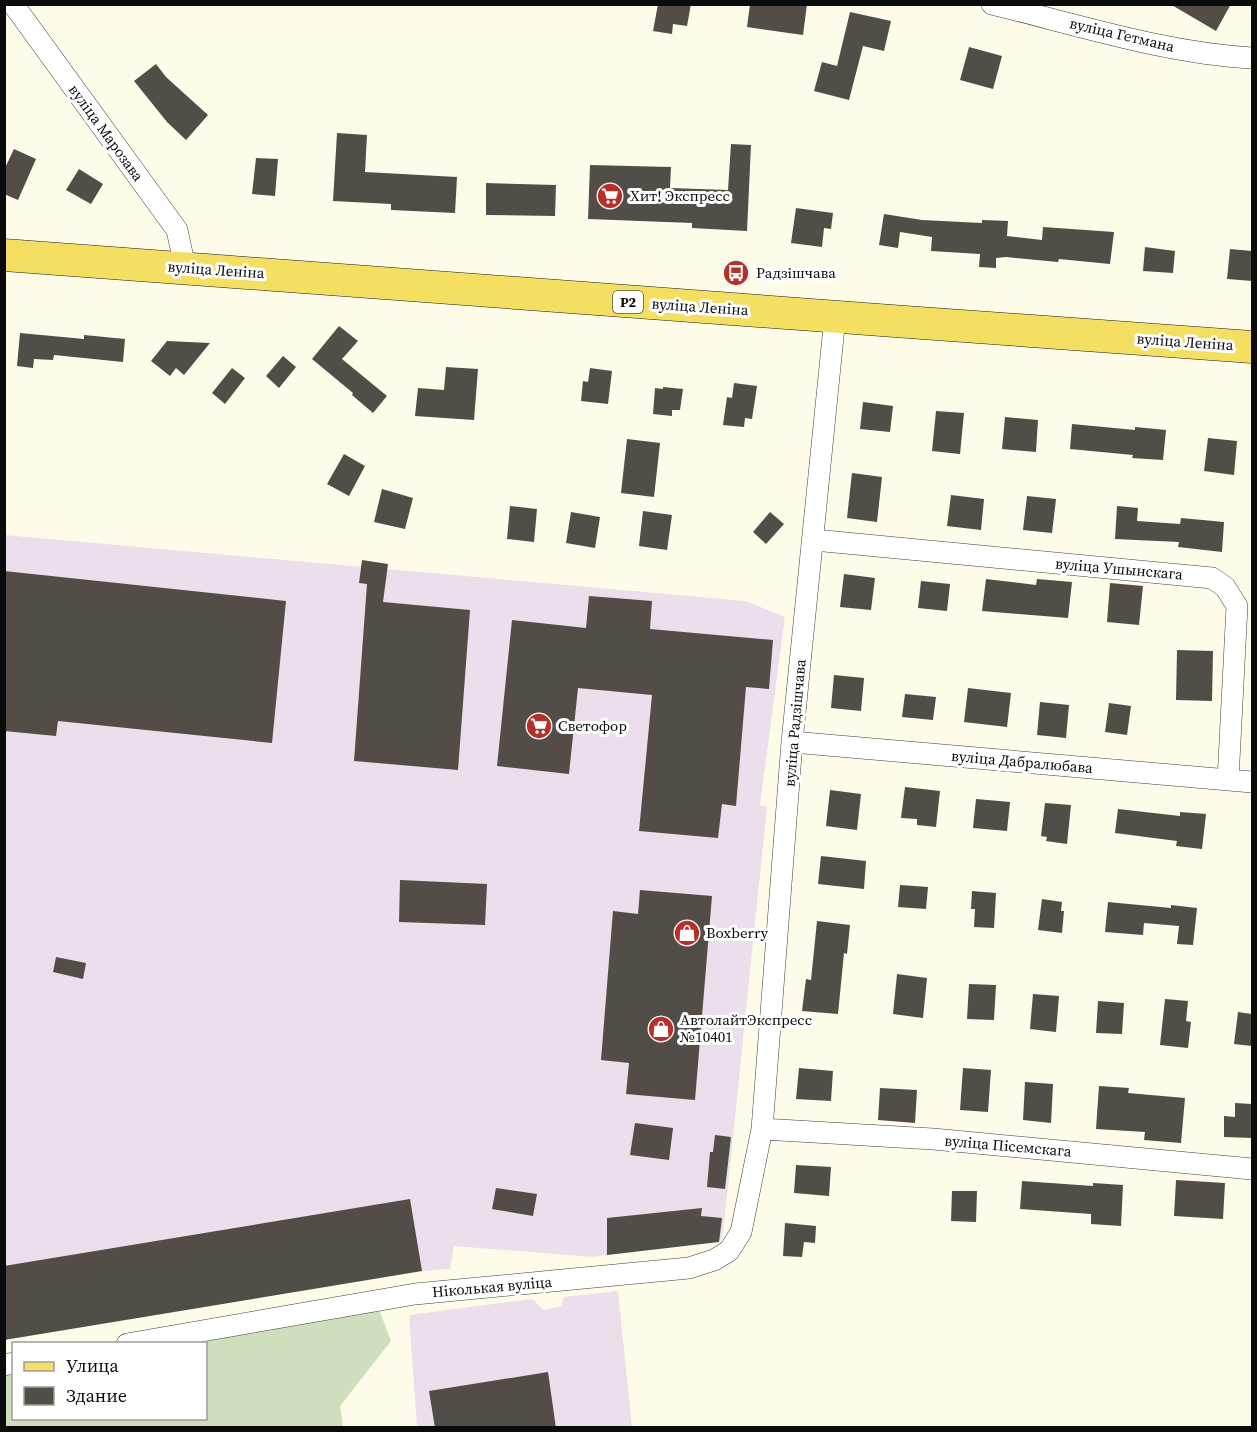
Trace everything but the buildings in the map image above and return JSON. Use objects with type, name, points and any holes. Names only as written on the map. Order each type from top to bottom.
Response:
[{"type":"main road","name":"вуліца Леніна","points":[[4,255],[1252,347]]},
{"type":"street","name":"вуліца Марозава","points":[[13,4],[177,230],[185,267]]},
{"type":"street","name":"вуліца Гетмана","points":[[992,4],[1143,41],[1226,57],[1252,58]]},
{"type":"street","name":"вуліца Радзішчава","points":[[762,1129],[792,742],[835,317]]},
{"type":"street","name":"вуліца Ушынскага","points":[[814,540],[1212,578],[1225,587],[1237,606],[1228,780]]},
{"type":"street","name":"вуліца Дабралюбава","points":[[792,742],[1252,782]]},
{"type":"street","name":"вуліца Пісемскага","points":[[762,1129],[933,1139],[1252,1169]]},
{"type":"street","name":"Ніколькая вуліца","points":[[139,1342],[415,1294],[688,1268],[714,1260],[729,1251],[741,1232],[762,1129]]},
{"type":"shaded area","points":[[5,535],[745,601],[785,617],[760,805],[767,807],[723,1234],[719,1241],[592,1257],[454,1246],[450,1269],[422,1271],[5,1340]]},
{"type":"shaded area","points":[[618,1291],[632,1427],[417,1427],[409,1315],[532,1299],[544,1310],[561,1306],[564,1297]]},
{"type":"green space","points":[[379,1309],[391,1341],[340,1406],[343,1427],[5,1428],[5,1373],[12,1372],[12,1420],[207,1420],[207,1342],[186,1342]]},
{"type":"place","name":"Хит! Экспресс","points":[[610,196]]},
{"type":"place","name":"Радзішчава","points":[[736,273]]},
{"type":"place","name":"Светофор","points":[[539,726]]},
{"type":"place","name":"Boxberry","points":[[687,933]]},
{"type":"place","name":"АвтолайтЭкспресс №10401","points":[[661,1029]]}]
